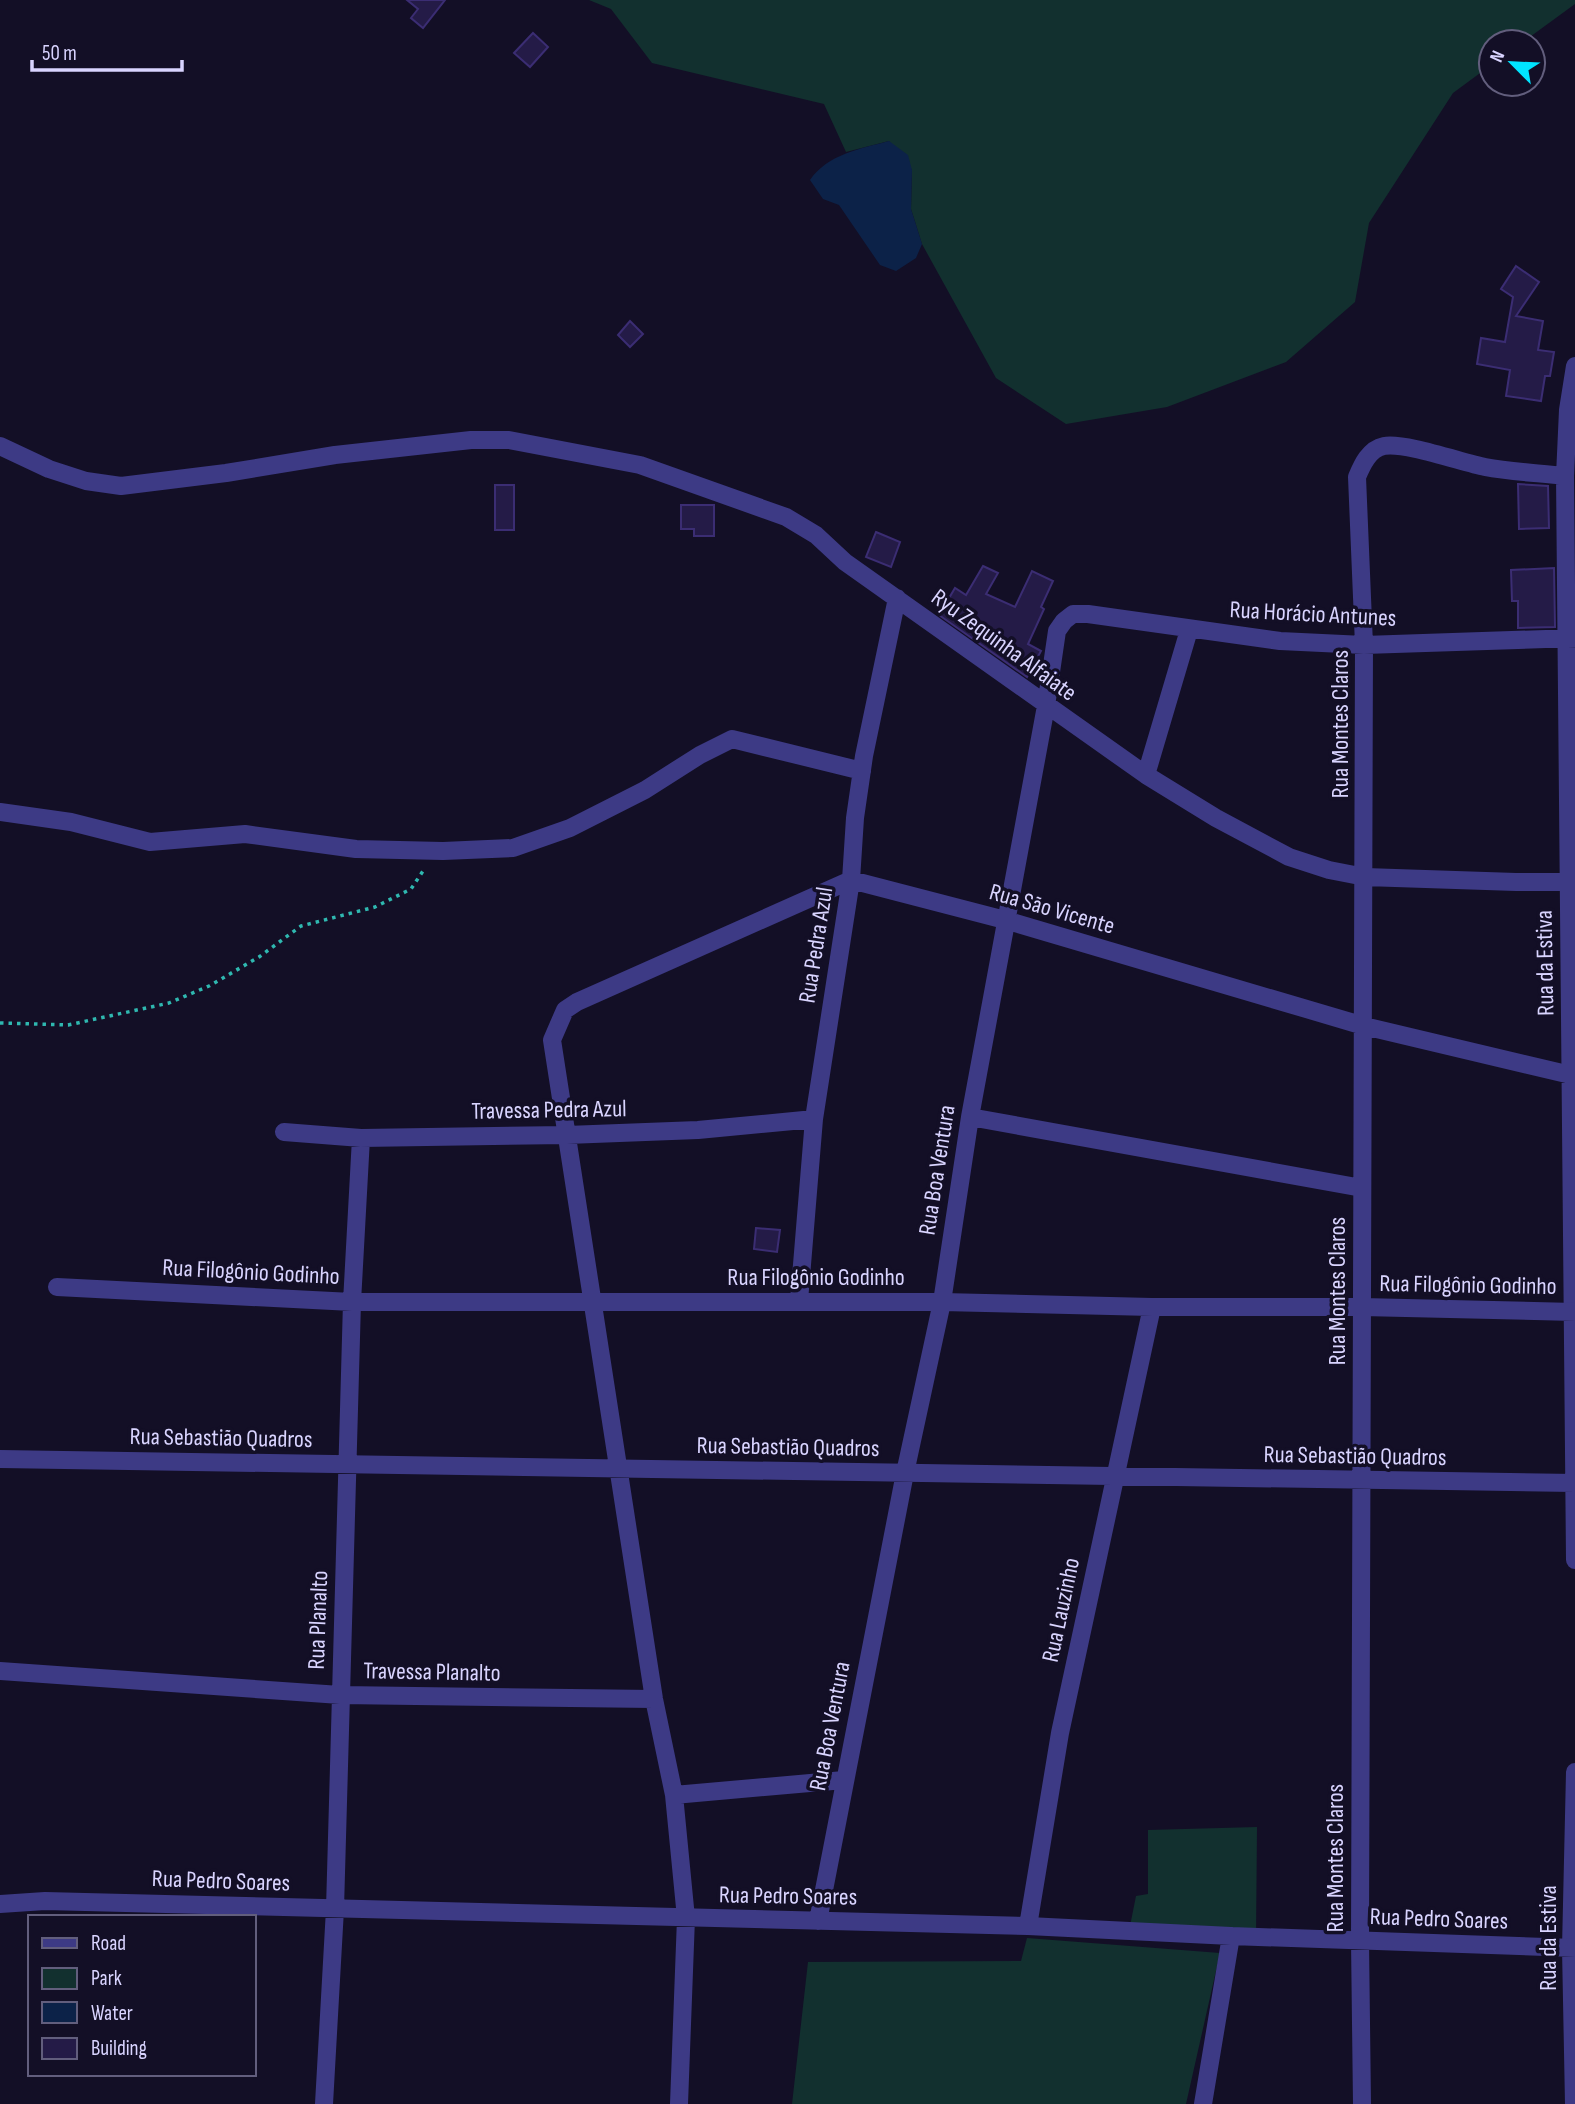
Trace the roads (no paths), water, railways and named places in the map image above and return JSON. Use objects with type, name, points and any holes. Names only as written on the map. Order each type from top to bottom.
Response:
[{"type":"street","name":"Rua da Estiva","points":[[1575,366],[1567,410],[1565,476],[1572,638],[1575,1560]]},
{"type":"street","name":"Ryu Zequinha Alfaiate","points":[[0,446],[61,473],[86,481],[121,486],[226,473],[335,455],[471,440],[509,440],[640,465],[786,517],[816,535],[845,562],[1146,775],[1216,818],[1289,857],[1329,870],[1365,877],[1572,882]]},
{"type":"street","name":"Rua Montes Claros","points":[[1362,2104],[1361,1480],[1365,877],[1364,645],[1357,477],[1371,453],[1382,446],[1398,446],[1485,467],[1565,476]]},
{"type":"street","name":"Rua Pedra Azul","points":[[799,1301],[814,1119],[851,880],[855,818],[897,598]]},
{"type":"street","name":"Rua Horácio Antunes","points":[[1056,631],[1073,614],[1088,614],[1280,641],[1364,645],[1572,638]]},
{"type":"street","points":[[1146,775],[1189,630]]},
{"type":"street","name":"Rua Boa Ventura","points":[[818,1921],[905,1473],[942,1302],[970,1117],[1046,706],[1056,631]]},
{"type":"street","points":[[0,811],[71,822],[150,842],[245,834],[356,849],[513,848],[570,828],[645,790],[700,755],[732,739],[862,771]]},
{"type":"street","points":[[679,2104],[686,1918],[674,1795],[654,1699],[552,1040],[565,1010],[577,1002],[851,880]]},
{"type":"street","name":"Rua São Vicente","points":[[851,880],[1005,920],[1364,1026],[1573,1076]]},
{"type":"street","points":[[970,1117],[1362,1188]]},
{"type":"street","name":"Travessa Pedra Azul","points":[[284,1132],[361,1138],[567,1135],[698,1130],[814,1119]]},
{"type":"street","name":"Rua Planalto","points":[[324,2104],[335,1909],[352,1302],[361,1138]]},
{"type":"street","name":"Rua Filogônio Godinho","points":[[57,1287],[352,1302],[942,1302],[1574,1312]]},
{"type":"street","name":"Rua Lauzinho","points":[[1028,1926],[1060,1733],[1152,1307]]},
{"type":"street","name":"Rua Sebastião Quadros","points":[[0,1459],[1575,1483]]},
{"type":"street","name":"Travessa Planalto","points":[[0,1671],[340,1695],[654,1699]]},
{"type":"street","name":"Rua da Estiva","points":[[1574,2104],[1575,1772]]},
{"type":"street","points":[[674,1795],[844,1780]]},
{"type":"street","name":"Rua Pedro Soares","points":[[0,1904],[45,1900],[1028,1926],[1573,1948]]},
{"type":"street","points":[[1203,2104],[1231,1936]]},
{"type":"water","points":[[889,141],[908,155],[912,170],[911,209],[922,244],[916,258],[896,271],[880,265],[839,205],[823,199],[810,180],[817,171],[835,158]]}]
